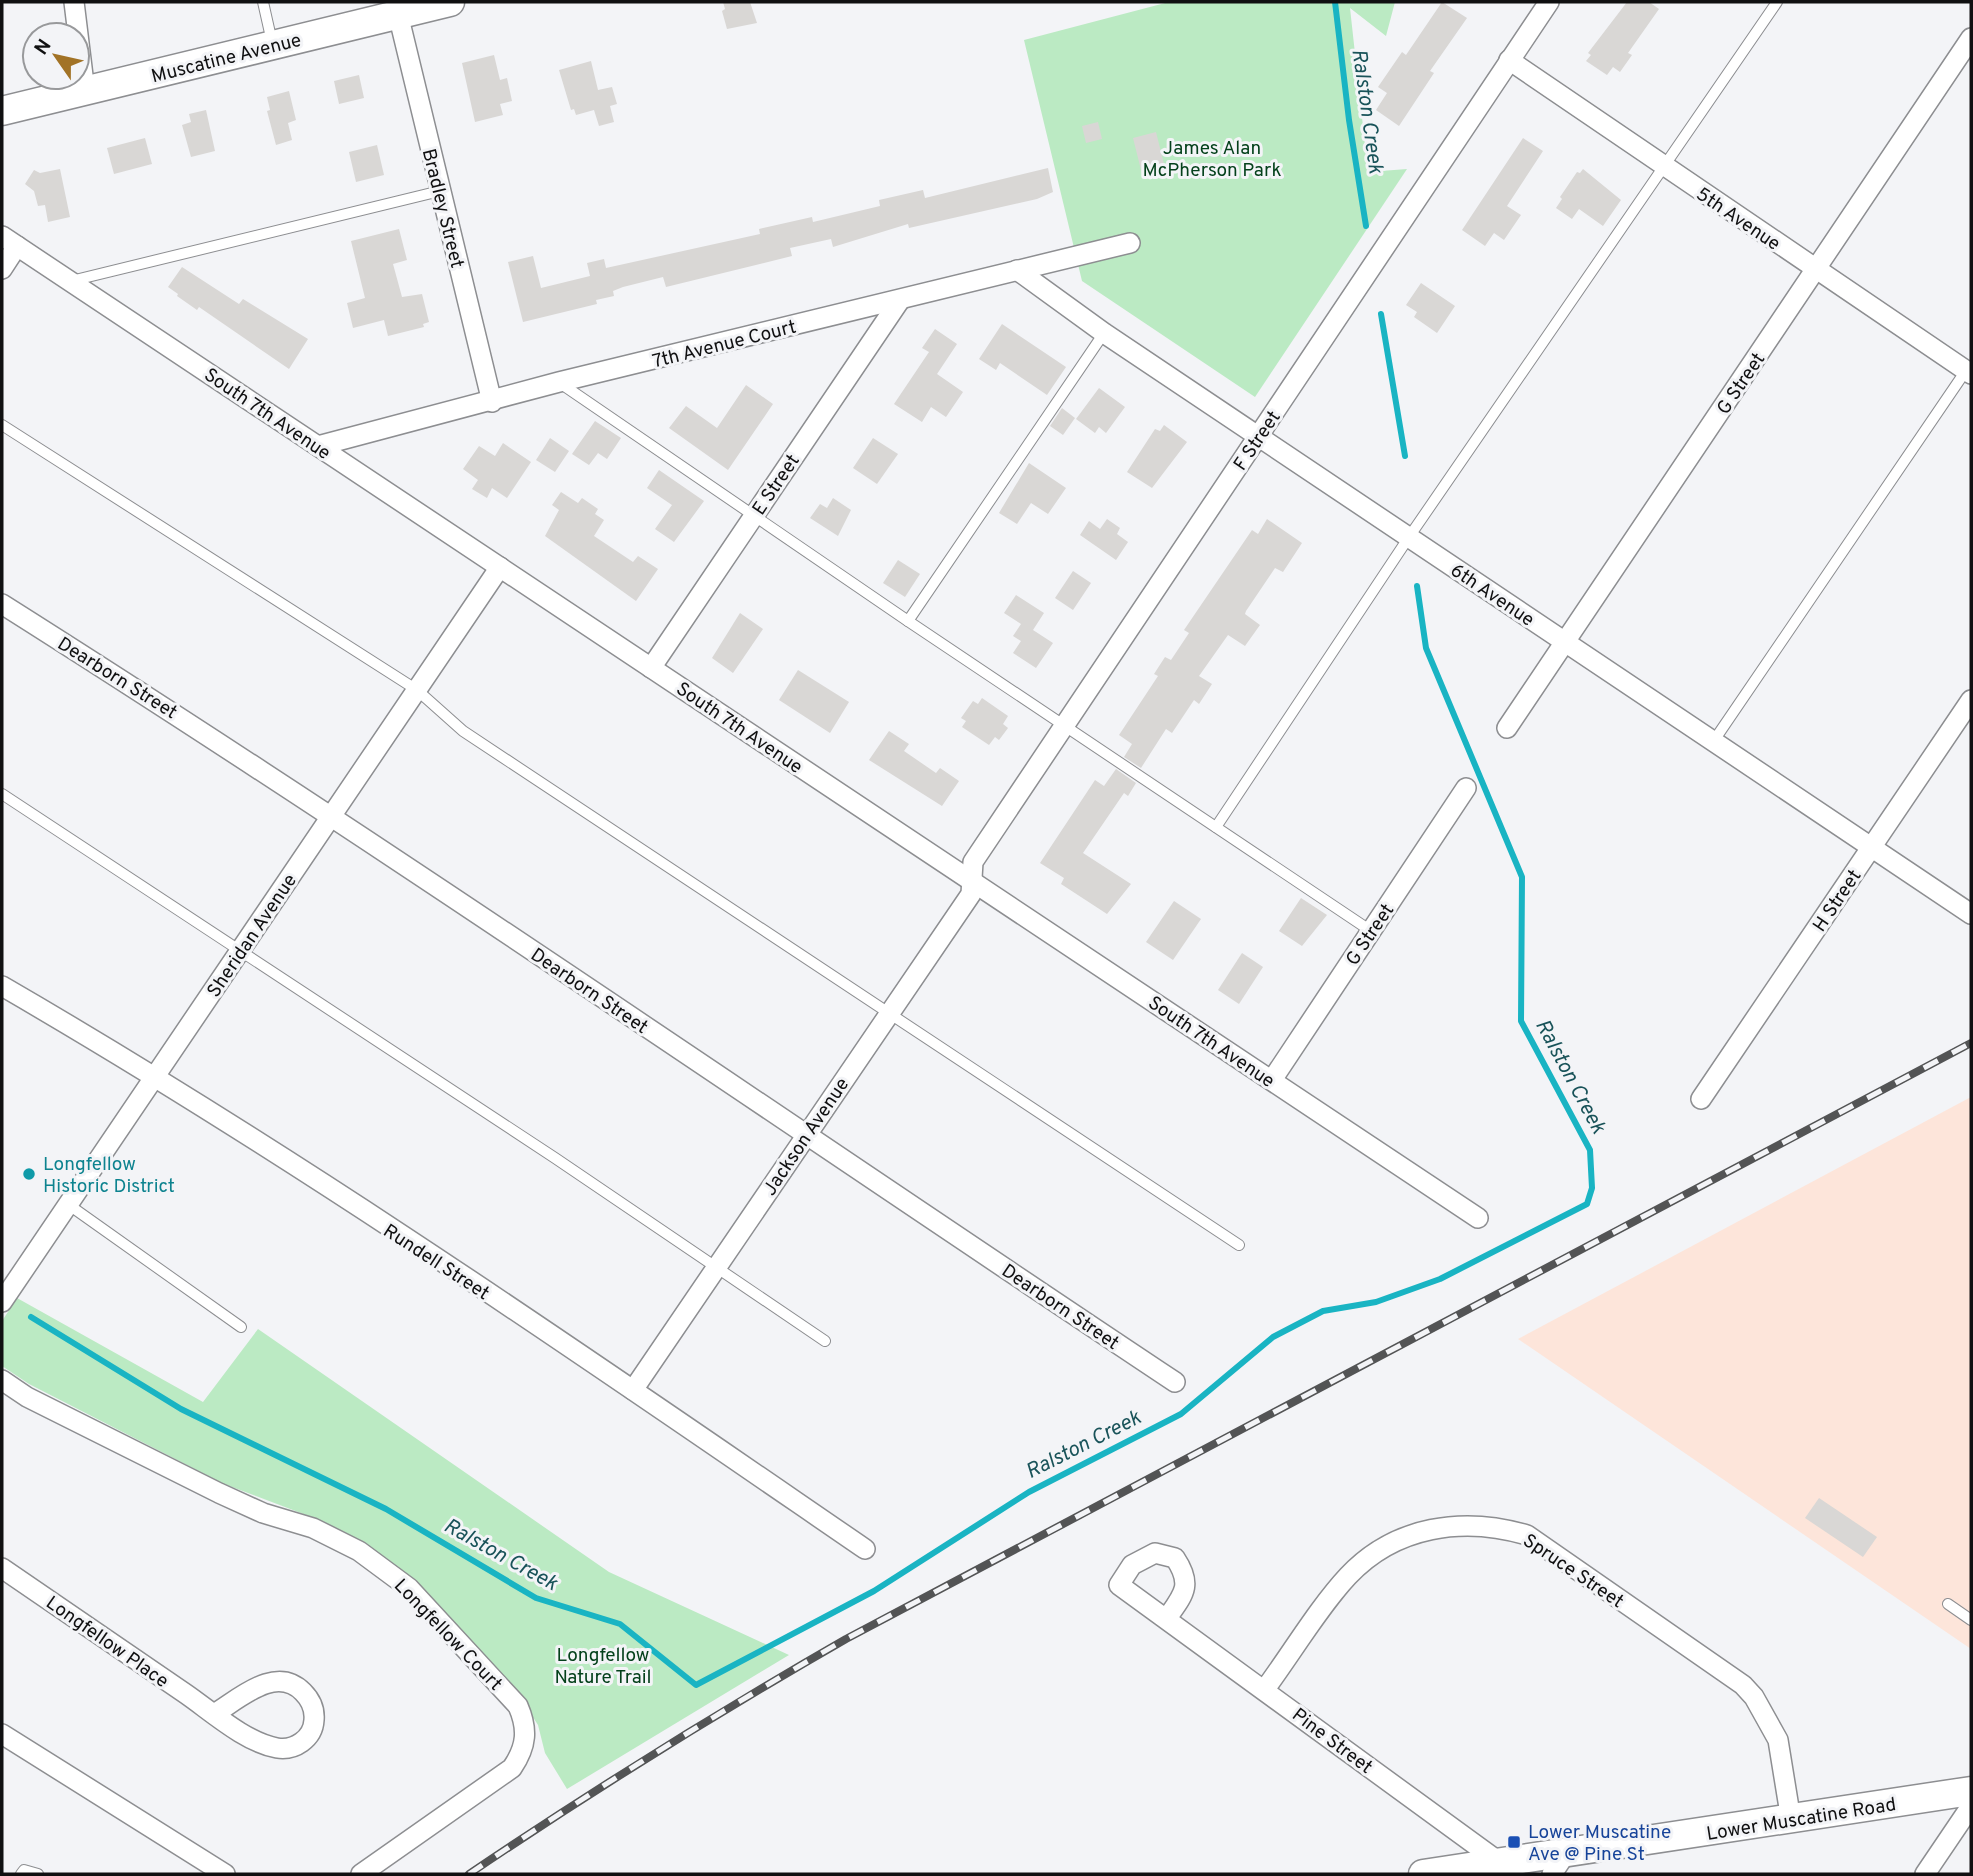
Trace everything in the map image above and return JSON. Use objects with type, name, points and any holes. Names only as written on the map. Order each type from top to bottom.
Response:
[{"type":"main road","name":"Muscatine Avenue","points":[[2,111],[450,2]]},
{"type":"main road","name":"Lower Muscatine Road","points":[[1423,1874],[1499,1862],[1559,1863],[1791,1820],[1969,1808]]},
{"type":"street","points":[[74,2],[85,92]]},
{"type":"street","name":"F Street","points":[[971,881],[973,862],[1063,724],[1549,2]]},
{"type":"street","name":"Bradley Street","points":[[398,14],[492,401]]},
{"type":"street","name":"G Street","points":[[1507,728],[1971,38]]},
{"type":"street","name":"5th Avenue","points":[[1509,60],[1816,270],[1970,369]]},
{"type":"street","points":[[2,269],[9,241]]},
{"type":"street","name":"South 7th Avenue","points":[[9,241],[1478,1218]]},
{"type":"street","name":"7th Avenue Court","points":[[318,446],[559,382],[1130,243]]},
{"type":"street","name":"6th Avenue","points":[[1017,270],[1104,333],[1971,914]]},
{"type":"street","name":"E Street","points":[[651,667],[900,300]]},
{"type":"street","name":"Sheridan Avenue","points":[[2,1303],[500,567]]},
{"type":"street","name":"Dearborn Street","points":[[2,604],[332,815],[804,1135],[1175,1382]]},
{"type":"street","name":"H Street","points":[[1701,1099],[1971,700]]},
{"type":"street","name":"G Street","points":[[1272,1080],[1466,788]]},
{"type":"street","name":"Jackson Avenue","points":[[634,1390],[804,1135],[971,894],[971,881]]},
{"type":"street","name":"Rundell Street","points":[[2,986],[156,1075],[634,1390],[865,1549]]},
{"type":"street","name":"Longfellow Court","points":[[2,1380],[27,1397],[219,1493],[263,1513],[313,1528],[359,1551],[409,1588],[518,1706],[525,1721],[526,1737],[522,1754],[513,1768],[361,1874]]},
{"type":"street","name":"Spruce Street","points":[[1265,1689],[1348,1576],[1383,1548],[1409,1535],[1437,1527],[1454,1525],[1508,1529],[1527,1535],[1743,1685],[1771,1722],[1778,1740],[1791,1820]]},
{"type":"street","name":"Longfellow Place","points":[[2,1568],[214,1714],[253,1739],[274,1748],[288,1749],[300,1743],[314,1723],[314,1711],[301,1690],[289,1682],[275,1680],[214,1714]]},
{"type":"street","name":"Pine Street","points":[[1167,1618],[1499,1862]]},
{"type":"street","points":[[2,1734],[225,1874]]},
{"type":"street","points":[[1925,1874],[1969,1808]]},
{"type":"lane","points":[[263,2],[272,46]]},
{"type":"lane","points":[[1216,827],[1409,537],[1777,2]]},
{"type":"lane","points":[[70,281],[440,191]]},
{"type":"lane","points":[[908,621],[1104,333]]},
{"type":"lane","points":[[1713,742],[1970,369]]},
{"type":"lane","points":[[559,382],[908,621],[1371,931]]},
{"type":"lane","points":[[2,425],[417,690],[463,731],[890,1011],[1239,1245]]},
{"type":"lane","points":[[2,794],[241,949],[825,1341]]},
{"type":"lane","points":[[69,1205],[241,1327]]},
{"type":"lane","points":[[1948,1604],[1971,1620]]},
{"type":"lane","points":[[21,1874],[24,1870],[38,1874]]},
{"type":"shaded area","points":[[1971,1097],[1971,1649],[1518,1339]]},
{"type":"green space","name":"James Alan McPherson Park","points":[[1169,2],[1395,2],[1386,36],[1350,8],[1368,172],[1407,169],[1255,397],[1082,281],[1024,40]]},
{"type":"green space","name":"Longfellow Nature Trail","points":[[17,1298],[203,1402],[258,1329],[609,1572],[789,1655],[567,1789],[545,1753],[538,1725],[520,1697],[426,1592],[370,1548],[314,1518],[224,1484],[29,1384],[2,1366],[2,1321]]},
{"type":"building","points":[[723,2],[750,2],[757,23],[727,29],[722,11],[725,9]]},
{"type":"building","points":[[1442,2],[1467,18],[1430,71],[1434,73],[1399,126],[1376,110],[1387,93],[1378,87],[1402,52],[1406,55]]},
{"type":"building","points":[[1627,2],[1649,2],[1659,9],[1628,53],[1632,55],[1620,72],[1613,67],[1607,75],[1586,61],[1591,55],[1588,53]]},
{"type":"building","points":[[494,55],[500,80],[507,78],[512,101],[500,104],[503,115],[475,122],[462,63]]},
{"type":"building","points":[[591,61],[598,90],[612,87],[617,104],[610,106],[614,122],[599,126],[594,110],[576,115],[574,109],[571,110],[559,70]]},
{"type":"building","points":[[359,75],[364,98],[339,104],[334,81]]},
{"type":"building","points":[[289,91],[296,120],[288,123],[292,140],[276,145],[267,111],[270,110],[267,97]]},
{"type":"building","points":[[206,110],[215,151],[191,157],[182,125],[191,122],[189,114]]},
{"type":"building","points":[[1098,122],[1102,139],[1086,143],[1082,126]]},
{"type":"building","points":[[1156,132],[1165,168],[1142,174],[1133,138]]},
{"type":"building","points":[[145,138],[152,164],[114,174],[107,148]]},
{"type":"building","points":[[1523,138],[1543,151],[1507,206],[1521,215],[1504,240],[1494,233],[1485,246],[1462,230]]},
{"type":"building","points":[[377,145],[384,175],[356,182],[349,152]]},
{"type":"building","points":[[1048,168],[1053,192],[1037,199],[909,228],[908,224],[833,247],[831,239],[790,248],[792,256],[666,287],[663,277],[613,291],[614,296],[596,300],[597,304],[523,322],[508,262],[533,256],[541,288],[590,276],[587,263],[604,259],[606,268],[760,234],[759,229],[812,217],[813,222],[880,206],[879,200],[923,190],[925,198]]},
{"type":"building","points":[[60,169],[70,217],[48,222],[45,205],[38,206],[34,191],[25,184],[34,170],[40,173]]},
{"type":"building","points":[[1583,169],[1621,200],[1603,226],[1579,209],[1572,219],[1556,208],[1577,172],[1580,173]]},
{"type":"building","points":[[399,229],[407,260],[393,264],[402,297],[422,294],[429,322],[423,324],[424,327],[388,336],[384,320],[353,328],[347,303],[365,298],[351,241]]},
{"type":"building","points":[[182,267],[239,304],[243,299],[308,339],[289,369],[199,307],[197,310],[177,296],[178,294],[168,287]]},
{"type":"building","points":[[1421,283],[1455,306],[1437,333],[1414,317],[1417,312],[1406,305]]},
{"type":"building","points":[[1002,324],[1066,367],[1047,395],[1000,363],[996,370],[979,359]]},
{"type":"building","points":[[935,329],[957,344],[937,374],[963,392],[946,417],[931,407],[922,422],[894,404],[929,352],[922,348]]},
{"type":"building","points":[[746,385],[773,404],[728,470],[669,428],[686,406],[717,428]]},
{"type":"building","points":[[1099,388],[1125,407],[1106,433],[1099,427],[1095,433],[1076,419]]},
{"type":"building","points":[[1062,408],[1075,418],[1063,435],[1050,426]]},
{"type":"building","points":[[595,421],[621,438],[607,459],[598,453],[589,465],[572,454]]},
{"type":"building","points":[[1164,425],[1187,442],[1152,488],[1127,472],[1155,429],[1160,431]]},
{"type":"building","points":[[550,438],[569,451],[555,472],[536,460]]},
{"type":"building","points":[[873,438],[898,454],[877,484],[853,468]]},
{"type":"building","points":[[503,443],[531,462],[507,498],[492,488],[487,498],[472,489],[478,480],[463,469],[479,446],[495,456]]},
{"type":"building","points":[[1029,463],[1066,488],[1048,514],[1031,503],[1017,524],[999,513]]},
{"type":"building","points":[[659,470],[704,501],[674,542],[655,529],[672,505],[647,488]]},
{"type":"building","points":[[561,492],[578,503],[582,498],[598,509],[595,514],[604,520],[594,536],[633,562],[638,556],[658,569],[636,601],[545,536],[559,510],[552,505]]},
{"type":"building","points":[[833,498],[851,510],[838,536],[810,518],[820,504],[827,508]]},
{"type":"building","points":[[1107,519],[1120,528],[1117,534],[1128,542],[1116,560],[1080,535],[1089,521],[1100,529]]},
{"type":"building","points":[[1267,519],[1302,543],[1283,572],[1275,568],[1246,611],[1245,614],[1260,625],[1245,646],[1228,635],[1199,676],[1212,684],[1199,704],[1194,700],[1172,733],[1166,729],[1141,768],[1124,757],[1132,744],[1119,735],[1158,676],[1154,674],[1165,657],[1171,660],[1189,633],[1184,630],[1252,530],[1258,534]]},
{"type":"building","points":[[898,560],[920,574],[905,597],[883,583]]},
{"type":"building","points":[[1073,571],[1091,583],[1073,610],[1055,598]]},
{"type":"building","points":[[1016,595],[1044,613],[1033,630],[1053,643],[1036,668],[1013,653],[1021,641],[1013,636],[1021,624],[1004,613]]},
{"type":"building","points":[[740,613],[763,629],[733,673],[712,658]]},
{"type":"building","points":[[798,670],[849,702],[830,733],[779,700]]},
{"type":"building","points":[[982,698],[1008,716],[1003,724],[1008,728],[999,740],[995,737],[989,745],[962,727],[966,721],[961,718],[973,701],[978,704]]},
{"type":"building","points":[[889,731],[909,744],[904,751],[936,773],[940,768],[959,781],[942,806],[869,760]]},
{"type":"building","points":[[1116,769],[1136,783],[1128,796],[1124,793],[1083,853],[1131,884],[1107,914],[1061,884],[1064,878],[1040,863],[1095,780],[1104,786]]},
{"type":"building","points":[[1301,898],[1327,915],[1302,946],[1279,931]]},
{"type":"building","points":[[1174,901],[1201,919],[1173,960],[1146,942]]},
{"type":"building","points":[[1242,953],[1263,967],[1239,1004],[1218,990]]},
{"type":"building","points":[[1819,1498],[1877,1537],[1863,1557],[1805,1518]]},
{"type":"waterway","name":"Ralston Creek","points":[[1335,2],[1349,120],[1366,226]]},
{"type":"waterway","name":"Ralston Creek","points":[[1381,314],[1405,456]]},
{"type":"waterway","name":"Ralston Creek","points":[[31,1317],[181,1409],[386,1509],[536,1598],[620,1624],[696,1685],[874,1591],[1029,1492],[1181,1414],[1273,1337],[1323,1311],[1376,1302],[1440,1279],[1587,1204],[1592,1188],[1590,1150],[1521,1021],[1522,877],[1426,648],[1417,586]]},
{"type":"railway","points":[[469,1874],[655,1753],[846,1639],[1971,1043]]},
{"type":"place","name":"Longfellow Historic District","points":[[29,1174]]},
{"type":"place","name":"Lower Muscatine Ave @ Pine St","points":[[1514,1842]]}]
